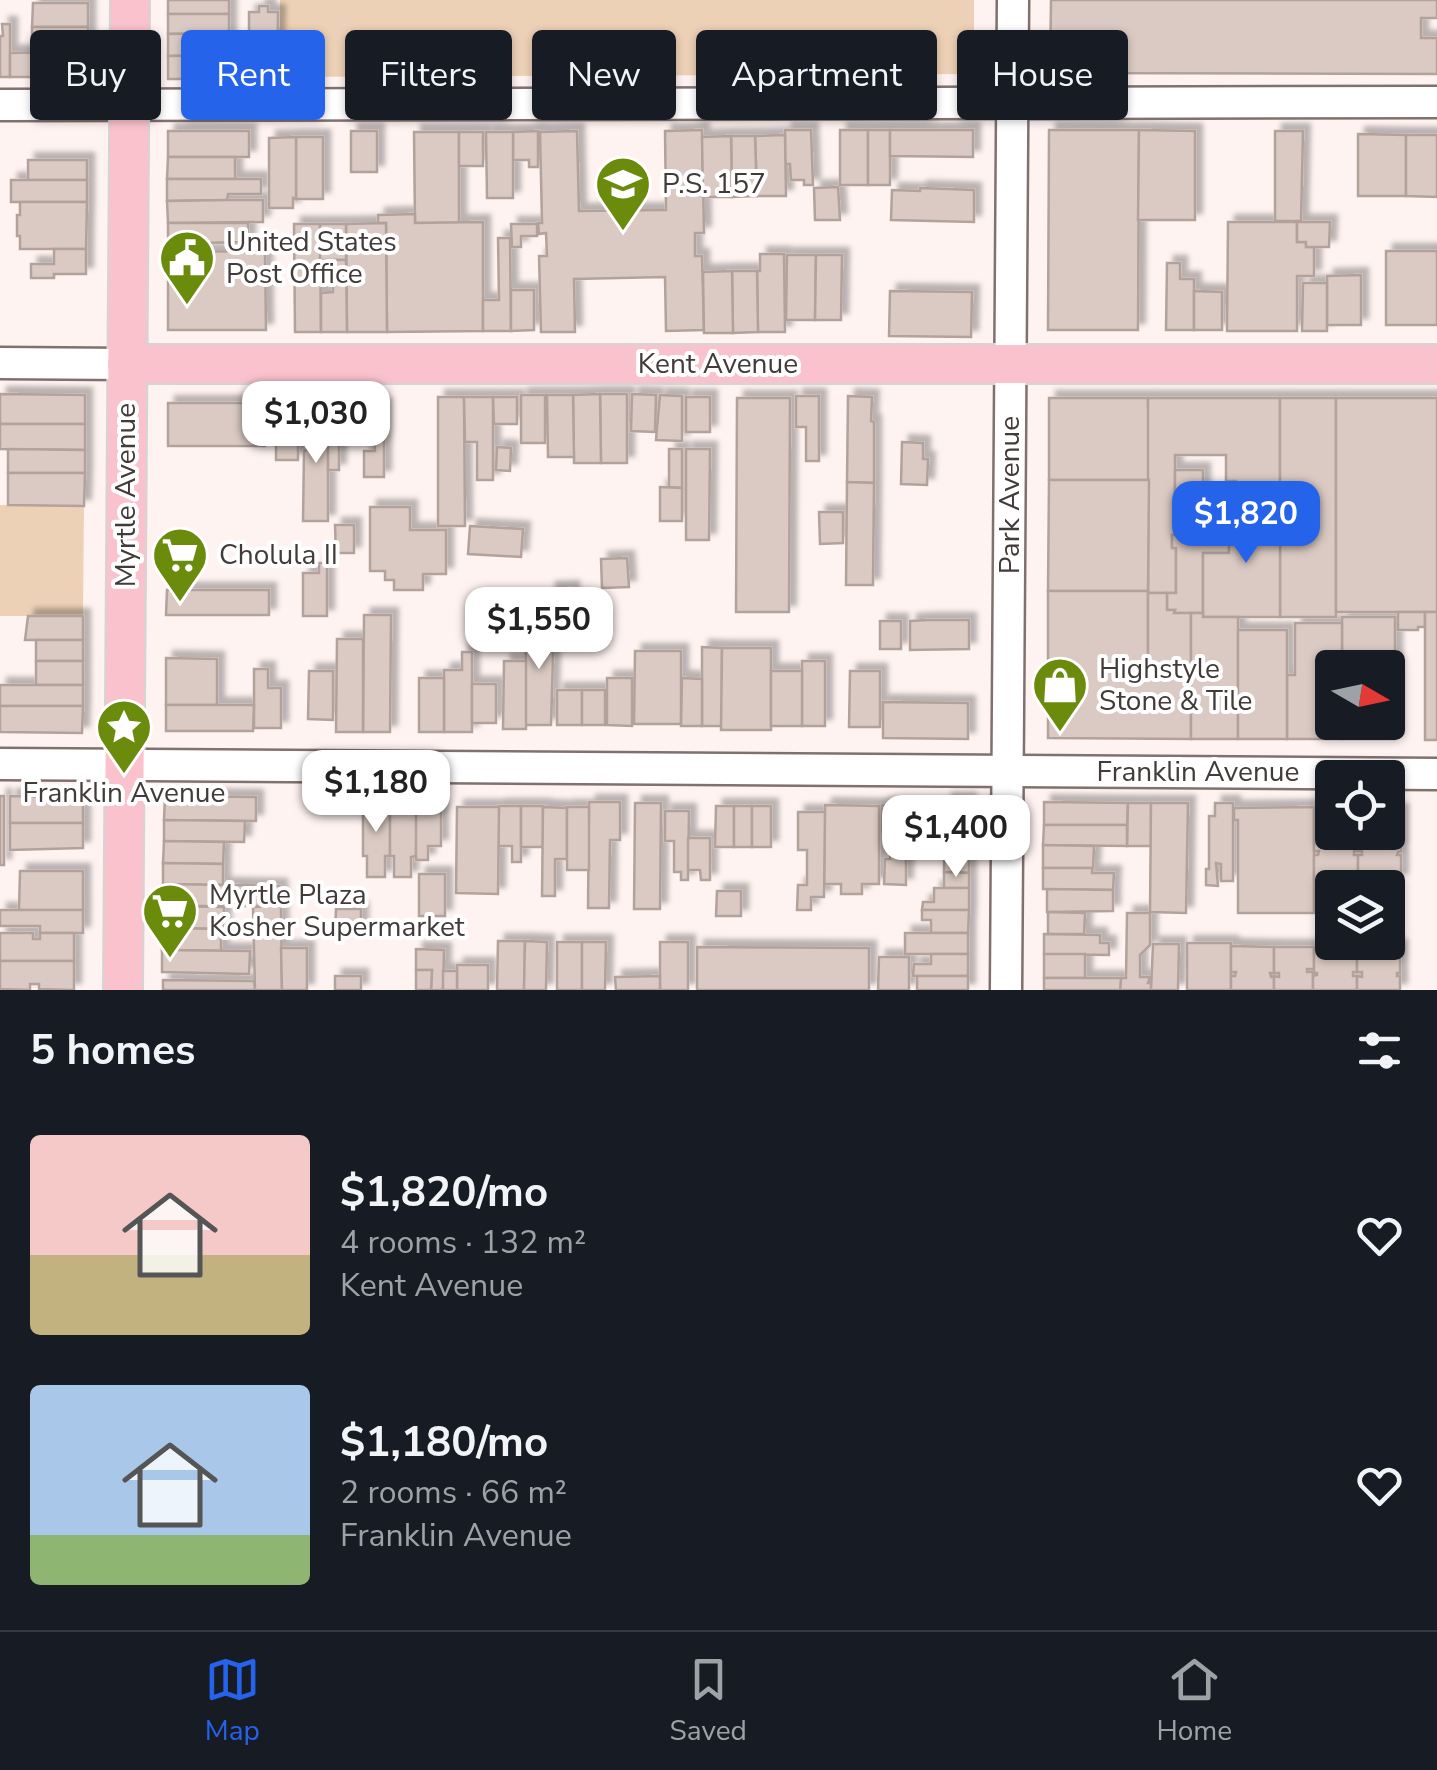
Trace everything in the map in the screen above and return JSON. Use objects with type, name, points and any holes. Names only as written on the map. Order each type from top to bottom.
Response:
[{"type":"main road","name":"Myrtle Avenue","points":[[130,0],[130,30]]},
{"type":"main road","name":"Myrtle Avenue","points":[[123,990],[129,120]]},
{"type":"main road","name":"Kent Avenue","points":[[127,364],[1437,364]]},
{"type":"street","name":"Park Avenue","points":[[1013,0],[1013,30]]},
{"type":"street","points":[[1128,103],[1437,102]]},
{"type":"street","points":[[161,106],[957,104]]},
{"type":"street","points":[[0,105],[30,105]]},
{"type":"street","name":"Park Avenue","points":[[1006,990],[1013,120]]},
{"type":"street","name":"Kent Avenue","points":[[0,363],[127,364]]},
{"type":"street","name":"Franklin Avenue","points":[[0,764],[1437,774]]},
{"type":"shaded area","points":[[280,0],[974,0],[974,30],[957,30],[957,74],[937,74],[937,30],[696,30],[696,75],[676,75],[676,30],[532,30],[532,76],[512,76],[512,30],[345,30],[345,77],[325,77],[325,30],[280,30]]},
{"type":"shaded area","points":[[0,505],[84,506],[83,616],[0,616]]},
{"type":"building","points":[[168,0],[229,0],[229,14],[168,14]]},
{"type":"building","points":[[1051,0],[1437,0],[1437,18],[1421,18],[1421,38],[1437,38],[1437,74],[1128,73],[1128,30],[1051,30]]},
{"type":"building","points":[[33,3],[88,3],[88,27],[32,27]]},
{"type":"building","points":[[259,6],[268,6],[268,12],[278,12],[278,30],[249,30],[249,12],[259,12]]},
{"type":"building","points":[[168,14],[229,14],[229,30],[181,30],[181,34],[168,34]]},
{"type":"building","points":[[2,24],[10,24],[10,77],[0,77]]},
{"type":"building","points":[[32,27],[88,27],[88,30]]},
{"type":"building","points":[[168,34],[181,34],[181,56],[168,56]]},
{"type":"building","points":[[10,53],[30,53],[30,77],[10,77]]},
{"type":"building","points":[[168,56],[181,56],[181,79],[168,79]]},
{"type":"building","points":[[702,130],[704,233],[695,233],[695,256],[702,256],[704,330],[666,331],[665,277],[574,279],[575,332],[541,332],[539,256],[547,256],[546,233],[539,234],[538,223],[542,223],[540,132],[577,131],[579,211],[666,210],[665,131]]},
{"type":"building","points":[[785,130],[811,130],[813,185],[791,180],[790,164],[785,164]]},
{"type":"building","points":[[840,130],[868,130],[868,185],[840,185]]},
{"type":"building","points":[[868,130],[890,130],[890,185],[868,185]]},
{"type":"building","points":[[890,130],[973,130],[973,157],[890,156]]},
{"type":"building","points":[[1049,130],[1139,130],[1138,330],[1048,330]]},
{"type":"building","points":[[1139,130],[1195,131],[1195,220],[1138,220]]},
{"type":"building","points":[[168,131],[249,131],[249,157],[168,157]]},
{"type":"building","points":[[351,131],[377,131],[377,172],[351,172]]},
{"type":"building","points":[[538,131],[538,167],[529,167],[529,160],[513,160],[513,132]]},
{"type":"building","points":[[1275,131],[1303,131],[1301,221],[1275,221]]},
{"type":"building","points":[[414,132],[459,132],[459,223],[415,223]]},
{"type":"building","points":[[459,132],[483,132],[483,166],[459,166]]},
{"type":"building","points":[[486,132],[513,132],[513,198],[487,198]]},
{"type":"building","points":[[1358,134],[1406,135],[1406,196],[1358,196]]},
{"type":"building","points":[[785,135],[786,196],[757,196],[755,136]]},
{"type":"building","points":[[1406,135],[1437,135],[1437,197],[1406,196]]},
{"type":"building","points":[[731,136],[755,136],[757,196],[732,197]]},
{"type":"building","points":[[731,136],[732,197],[703,197],[702,137]]},
{"type":"building","points":[[296,137],[323,137],[323,199],[296,199]]},
{"type":"building","points":[[296,137],[293,208],[269,208],[269,138]]},
{"type":"building","points":[[168,157],[235,157],[235,179],[167,179]]},
{"type":"building","points":[[28,160],[87,160],[87,180],[28,180]]},
{"type":"building","points":[[167,179],[261,179],[261,194],[228,194],[227,200],[167,201]]},
{"type":"building","points":[[11,180],[87,180],[87,202],[11,202]]},
{"type":"building","points":[[838,187],[840,220],[815,220],[814,188]]},
{"type":"building","points":[[892,190],[974,190],[974,222],[891,220]]},
{"type":"building","points":[[263,200],[263,222],[168,223],[167,201]]},
{"type":"building","points":[[20,202],[87,202],[86,249],[20,249]]},
{"type":"building","points":[[415,214],[415,223],[483,222],[483,331],[387,332],[386,223],[378,223],[378,215]]},
{"type":"building","points":[[1228,222],[1297,222],[1297,242],[1314,247],[1314,276],[1297,276],[1297,331],[1227,331]]},
{"type":"building","points":[[1297,222],[1330,222],[1329,247],[1306,247],[1306,242],[1297,242]]},
{"type":"building","points":[[168,223],[248,223],[248,242],[198,243],[198,252],[168,252]]},
{"type":"building","points":[[386,223],[387,332],[347,332],[346,224]]},
{"type":"building","points":[[294,224],[320,224],[321,332],[295,332]]},
{"type":"building","points":[[320,224],[346,224],[346,260],[320,260]]},
{"type":"building","points":[[511,224],[537,224],[537,236],[521,236],[521,247],[512,247]]},
{"type":"building","points":[[498,238],[510,238],[511,331],[483,331],[483,300],[499,300]]},
{"type":"building","points":[[54,249],[86,249],[86,274],[31,278],[31,264],[54,264]]},
{"type":"building","points":[[265,251],[266,330],[168,330],[168,252]]},
{"type":"building","points":[[1386,251],[1437,251],[1437,325],[1386,325]]},
{"type":"building","points":[[760,254],[784,254],[785,332],[758,332]]},
{"type":"building","points":[[787,255],[816,255],[815,320],[786,320]]},
{"type":"building","points":[[816,255],[842,255],[841,320],[815,320]]},
{"type":"building","points":[[333,260],[346,260],[347,332],[321,332],[321,293],[333,292]]},
{"type":"building","points":[[1167,263],[1180,263],[1180,279],[1194,279],[1194,330],[1166,330]]},
{"type":"building","points":[[732,271],[757,271],[758,332],[733,333]]},
{"type":"building","points":[[732,271],[733,333],[704,333],[703,272]]},
{"type":"building","points":[[1361,275],[1361,325],[1327,325],[1327,276]]},
{"type":"building","points":[[1303,283],[1327,283],[1327,331],[1302,331]]},
{"type":"building","points":[[511,290],[534,290],[534,330],[511,331]]},
{"type":"building","points":[[890,291],[972,292],[971,337],[889,336]]},
{"type":"building","points":[[1194,291],[1222,292],[1222,330],[1194,330]]},
{"type":"building","points":[[0,394],[85,395],[85,424],[0,424]]},
{"type":"building","points":[[600,394],[627,394],[627,463],[601,463]]},
{"type":"building","points":[[600,394],[601,463],[574,463],[573,395]]},
{"type":"building","points":[[632,394],[656,395],[655,432],[631,431]]},
{"type":"building","points":[[521,395],[545,395],[545,443],[521,443]]},
{"type":"building","points":[[547,395],[573,395],[574,457],[548,457]]},
{"type":"building","points":[[660,395],[682,396],[682,441],[656,440]]},
{"type":"building","points":[[796,396],[819,396],[819,461],[806,461],[806,427],[796,427]]},
{"type":"building","points":[[848,396],[872,397],[874,483],[847,482]]},
{"type":"building","points":[[438,397],[464,397],[465,526],[438,526]]},
{"type":"building","points":[[464,397],[493,397],[493,480],[477,480],[477,442],[465,442]]},
{"type":"building","points":[[493,397],[517,397],[517,424],[494,424]]},
{"type":"building","points":[[686,397],[710,397],[710,432],[686,432]]},
{"type":"building","points":[[737,398],[790,398],[789,612],[736,612]]},
{"type":"building","points":[[1049,398],[1148,398],[1149,480],[1049,480]]},
{"type":"building","points":[[1148,398],[1280,398],[1280,504],[1236,504],[1236,481],[1226,481],[1226,455],[1175,455],[1172,548],[1176,548],[1176,593],[1148,593]]},
{"type":"building","points":[[1280,398],[1336,398],[1336,617],[1280,617]]},
{"type":"building","points":[[1336,398],[1437,398],[1437,612],[1336,612]]},
{"type":"building","points":[[168,403],[266,403],[265,446],[168,446]]},
{"type":"building","points":[[276,405],[298,405],[298,460],[276,460]]},
{"type":"building","points":[[361,405],[384,405],[384,477],[364,477],[364,451],[375,451],[374,439],[361,439]]},
{"type":"building","points":[[307,406],[328,406],[328,521],[303,521]]},
{"type":"building","points":[[328,406],[353,406],[352,438],[339,438],[339,470],[328,470]]},
{"type":"building","points":[[0,424],[85,424],[85,450],[0,449]]},
{"type":"building","points":[[902,442],[923,443],[923,459],[928,459],[927,485],[901,484]]},
{"type":"building","points":[[497,447],[511,448],[510,471],[496,470]]},
{"type":"building","points":[[8,449],[85,450],[85,473],[8,473]]},
{"type":"building","points":[[669,449],[682,449],[682,488],[669,487]]},
{"type":"building","points":[[686,449],[710,449],[709,540],[686,540]]},
{"type":"building","points":[[1175,470],[1203,470],[1203,495],[1221,495],[1221,504],[1229,504],[1229,553],[1203,553],[1203,613],[1167,610],[1167,593],[1176,593],[1176,548],[1172,548]]},
{"type":"building","points":[[8,473],[85,473],[84,506],[8,505]]},
{"type":"building","points":[[1049,480],[1149,480],[1148,591],[1048,591]]},
{"type":"building","points":[[847,482],[874,483],[873,585],[846,585]]},
{"type":"building","points":[[660,487],[682,488],[682,521],[660,521]]},
{"type":"building","points":[[1229,504],[1280,504],[1280,617],[1203,617],[1203,553],[1229,553]]},
{"type":"building","points":[[370,507],[410,507],[410,530],[446,530],[446,574],[423,574],[423,590],[394,590],[394,580],[385,580],[385,571],[370,571]]},
{"type":"building","points":[[819,512],[843,512],[843,543],[820,544]]},
{"type":"building","points":[[335,525],[354,525],[354,553],[336,553]]},
{"type":"building","points":[[470,526],[523,529],[521,557],[468,554]]},
{"type":"building","points":[[627,558],[629,587],[602,588],[601,559]]},
{"type":"building","points":[[319,563],[327,563],[327,616],[303,616],[303,573],[319,573]]},
{"type":"building","points":[[572,588],[572,616],[549,617],[549,589]]},
{"type":"building","points":[[167,590],[269,590],[269,615],[166,615]]},
{"type":"building","points":[[1048,591],[1148,591],[1148,673],[1191,673],[1191,739],[1048,738]]},
{"type":"building","points":[[1148,593],[1167,593],[1167,610],[1191,613],[1191,673],[1148,673]]},
{"type":"building","points":[[1398,612],[1425,612],[1425,627],[1398,630]]},
{"type":"building","points":[[1425,612],[1437,612],[1437,740],[1425,740]]},
{"type":"building","points":[[1191,613],[1238,617],[1238,739],[1191,739]]},
{"type":"building","points":[[364,615],[391,615],[390,732],[363,732]]},
{"type":"building","points":[[28,616],[83,616],[83,640],[25,640]]},
{"type":"building","points":[[1342,617],[1395,617],[1395,650],[1342,650]]},
{"type":"building","points":[[969,620],[969,649],[910,650],[910,621]]},
{"type":"building","points":[[526,621],[554,621],[551,725],[525,725]]},
{"type":"building","points":[[880,621],[901,621],[901,649],[880,649]]},
{"type":"building","points":[[1295,623],[1342,623],[1342,650],[1315,650],[1315,739],[1287,739],[1287,675],[1295,675]]},
{"type":"building","points":[[1238,630],[1287,630],[1287,739],[1238,739]]},
{"type":"building","points":[[337,639],[363,639],[363,732],[336,732]]},
{"type":"building","points":[[36,640],[83,640],[83,661],[36,661]]},
{"type":"building","points":[[702,647],[722,648],[722,726],[702,726]]},
{"type":"building","points":[[722,648],[771,648],[771,730],[721,730]]},
{"type":"building","points":[[635,651],[681,651],[681,724],[634,724]]},
{"type":"building","points":[[462,652],[472,652],[472,732],[444,732],[444,670],[462,670]]},
{"type":"building","points":[[166,658],[217,659],[217,705],[166,705]]},
{"type":"building","points":[[36,661],[83,661],[83,685],[36,685]]},
{"type":"building","points":[[504,661],[526,661],[526,729],[503,729]]},
{"type":"building","points":[[802,661],[825,661],[825,726],[802,726]]},
{"type":"building","points":[[254,669],[268,669],[268,688],[281,688],[281,728],[254,728]]},
{"type":"building","points":[[309,671],[333,671],[333,720],[308,719]]},
{"type":"building","points":[[771,671],[802,671],[802,726],[771,726]]},
{"type":"building","points":[[850,671],[880,671],[880,727],[849,727]]},
{"type":"building","points":[[419,678],[444,678],[444,732],[419,732]]},
{"type":"building","points":[[607,678],[632,678],[632,726],[607,725]]},
{"type":"building","points":[[682,678],[702,679],[702,726],[681,726]]},
{"type":"building","points":[[472,684],[496,684],[496,723],[472,723]]},
{"type":"building","points":[[0,685],[83,685],[83,706],[0,706]]},
{"type":"building","points":[[557,690],[582,690],[582,725],[557,725]]},
{"type":"building","points":[[582,690],[605,690],[605,725],[582,725]]},
{"type":"building","points":[[883,702],[968,703],[968,739],[883,738]]},
{"type":"building","points":[[166,705],[254,705],[253,731],[166,731]]},
{"type":"building","points":[[0,706],[83,706],[82,733],[0,732]]},
{"type":"building","points":[[0,796],[4,796],[4,865],[0,865]]},
{"type":"building","points":[[10,796],[83,797],[83,823],[10,823]]},
{"type":"building","points":[[165,796],[256,797],[256,821],[164,820]]},
{"type":"building","points":[[363,798],[390,799],[390,856],[385,856],[385,877],[367,877]]},
{"type":"building","points":[[390,799],[417,799],[416,856],[411,857],[411,877],[394,877]]},
{"type":"building","points":[[945,800],[969,800],[969,873],[944,872]]},
{"type":"building","points":[[589,802],[620,802],[620,840],[610,840],[609,908],[588,908]]},
{"type":"building","points":[[1044,802],[1128,803],[1127,825],[1044,825]]},
{"type":"building","points":[[635,803],[661,803],[660,909],[634,909]]},
{"type":"building","points":[[1128,803],[1151,803],[1151,846],[1127,846]]},
{"type":"building","points":[[1151,803],[1188,803],[1186,913],[1150,912]]},
{"type":"building","points":[[1215,803],[1233,803],[1233,881],[1221,881],[1221,864],[1216,863],[1218,886],[1206,885],[1209,816],[1215,816]]},
{"type":"building","points":[[825,805],[879,806],[879,884],[862,884],[862,894],[841,894],[841,884],[824,884]]},
{"type":"building","points":[[882,805],[906,806],[906,885],[884,884],[885,859],[890,859],[890,832],[882,832]]},
{"type":"building","points":[[499,806],[521,806],[521,862],[512,862],[512,846],[498,846]]},
{"type":"building","points":[[521,806],[543,806],[543,847],[521,847]]},
{"type":"building","points":[[716,806],[734,806],[734,847],[715,847]]},
{"type":"building","points":[[734,806],[752,806],[752,847],[734,847]]},
{"type":"building","points":[[752,806],[771,806],[771,847],[752,847]]},
{"type":"building","points":[[906,806],[926,806],[926,842],[906,842]]},
{"type":"building","points":[[926,806],[945,806],[945,842],[926,842]]},
{"type":"building","points":[[457,807],[499,807],[498,894],[456,893]]},
{"type":"building","points":[[543,807],[567,808],[567,859],[555,859],[555,896],[542,896]]},
{"type":"building","points":[[567,807],[589,807],[589,870],[567,870]]},
{"type":"building","points":[[1314,807],[1314,913],[1238,913],[1238,820],[1234,820],[1234,808]]},
{"type":"building","points":[[416,808],[441,808],[441,846],[428,846],[428,860],[416,860]]},
{"type":"building","points":[[665,811],[689,811],[688,880],[681,880],[681,872],[674,872],[674,841],[665,841]]},
{"type":"building","points":[[1315,811],[1315,850],[1358,850],[1354,855],[1358,855],[1358,870],[1315,870],[1314,880],[1314,855],[1319,851],[1314,851]]},
{"type":"building","points":[[798,812],[825,812],[824,897],[811,897],[811,910],[797,910],[798,885],[807,885],[807,850],[798,850]]},
{"type":"building","points":[[164,820],[245,821],[244,842],[164,841]]},
{"type":"building","points":[[10,823],[83,823],[83,848],[10,850]]},
{"type":"building","points":[[1044,825],[1127,825],[1127,846],[1043,845]]},
{"type":"building","points":[[688,838],[710,838],[710,880],[701,880],[700,870],[688,870]]},
{"type":"building","points":[[164,841],[224,842],[223,864],[163,863]]},
{"type":"building","points":[[1043,845],[1094,846],[1093,868],[1043,868]]},
{"type":"building","points":[[1401,850],[1397,855],[1401,855],[1401,870],[1358,870],[1358,855],[1362,851],[1358,851]]},
{"type":"building","points":[[163,863],[223,864],[223,885],[163,884]]},
{"type":"building","points":[[1043,868],[1092,868],[1092,873],[1114,873],[1113,890],[1043,889]]},
{"type":"building","points":[[20,871],[83,871],[83,910],[19,910]]},
{"type":"building","points":[[944,872],[969,873],[969,888],[944,888]]},
{"type":"building","points":[[419,874],[445,874],[445,916],[419,916]]},
{"type":"building","points":[[163,884],[280,886],[281,906],[163,906]]},
{"type":"building","points":[[934,888],[969,888],[969,910],[922,910],[923,902],[934,902]]},
{"type":"building","points":[[1047,889],[1113,890],[1113,911],[1047,912]]},
{"type":"building","points":[[717,891],[741,891],[741,916],[716,916]]},
{"type":"building","points":[[163,906],[224,907],[224,929],[163,928]]},
{"type":"building","points":[[281,906],[282,990],[255,990],[253,907]]},
{"type":"building","points":[[336,909],[361,909],[361,935],[335,935]]},
{"type":"building","points":[[0,910],[83,910],[83,933],[40,933],[40,926],[0,926]]},
{"type":"building","points":[[922,910],[969,910],[968,933],[931,933],[931,920],[922,920]]},
{"type":"building","points":[[1048,912],[1085,913],[1084,934],[1048,934]]},
{"type":"building","points":[[1127,913],[1150,913],[1150,945],[1140,955],[1140,977],[1150,977],[1151,990],[1120,990],[1121,978],[1126,978]]},
{"type":"building","points":[[163,928],[221,929],[221,951],[162,950]]},
{"type":"building","points":[[0,933],[33,933],[33,939],[40,939],[40,933],[74,933],[74,961],[0,961]]},
{"type":"building","points":[[905,933],[968,933],[968,954],[905,954]]},
{"type":"building","points":[[1044,934],[1100,935],[1100,943],[1109,943],[1109,955],[1044,954]]},
{"type":"building","points":[[498,941],[525,941],[524,990],[497,990]]},
{"type":"building","points":[[525,941],[547,942],[546,990],[524,990]]},
{"type":"building","points":[[557,942],[582,942],[582,990],[557,990]]},
{"type":"building","points":[[582,942],[606,942],[605,990],[582,990]]},
{"type":"building","points":[[660,942],[688,942],[688,990],[660,990]]},
{"type":"building","points":[[1187,943],[1231,943],[1231,990],[1187,990]]},
{"type":"building","points":[[1153,944],[1179,944],[1178,990],[1151,990]]},
{"type":"building","points":[[1231,946],[1274,947],[1274,973],[1270,973],[1274,976],[1274,990],[1231,990],[1231,976],[1236,972],[1231,972]]},
{"type":"building","points":[[697,947],[869,948],[869,990],[697,990]]},
{"type":"building","points":[[1274,947],[1314,947],[1314,969],[1307,969],[1313,972],[1313,990],[1274,990],[1274,976],[1279,977],[1279,973],[1274,973]]},
{"type":"building","points":[[1314,947],[1315,960],[1357,960],[1353,976],[1357,976],[1357,990],[1313,990],[1313,976],[1317,975],[1314,973]]},
{"type":"building","points":[[281,948],[307,948],[307,990],[282,990]]},
{"type":"building","points":[[416,949],[444,950],[443,990],[431,990],[432,970],[416,970]]},
{"type":"building","points":[[162,950],[250,951],[249,974],[162,972]]},
{"type":"building","points":[[931,954],[968,954],[968,976],[913,976],[914,964],[931,964]]},
{"type":"building","points":[[1044,954],[1085,954],[1085,978],[1044,978]]},
{"type":"building","points":[[879,957],[909,957],[909,990],[878,990]]},
{"type":"building","points":[[1357,960],[1400,960],[1400,990],[1357,990],[1357,976],[1362,977],[1362,972],[1357,972]]},
{"type":"building","points":[[0,961],[74,961],[74,990],[39,989],[39,984],[30,984],[30,990],[0,989]]},
{"type":"building","points":[[457,965],[488,965],[488,990],[457,990]]},
{"type":"building","points":[[416,970],[432,970],[431,990],[416,990]]},
{"type":"building","points":[[443,971],[457,971],[457,990],[443,990]]},
{"type":"building","points":[[335,976],[361,976],[361,990],[335,990]]},
{"type":"building","points":[[660,976],[660,990],[616,990],[615,977]]},
{"type":"building","points":[[917,976],[968,976],[968,990],[917,990]]},
{"type":"building","points":[[1044,978],[1121,978],[1120,990],[1044,990]]},
{"type":"building","points":[[163,980],[254,981],[255,990],[163,990]]},
{"type":"place","name":"P.S. 157","points":[[623,233]]},
{"type":"place","name":"United States Post Office","points":[[187,307]]},
{"type":"place","name":"Cholula II","points":[[180,604]]},
{"type":"place","name":"Highstyle Stone & Tile","points":[[1060,734]]},
{"type":"place","name":"Franklin Avenue","points":[[124,776]]},
{"type":"place","name":"Myrtle Plaza Kosher Supermarket","points":[[170,960]]}]
